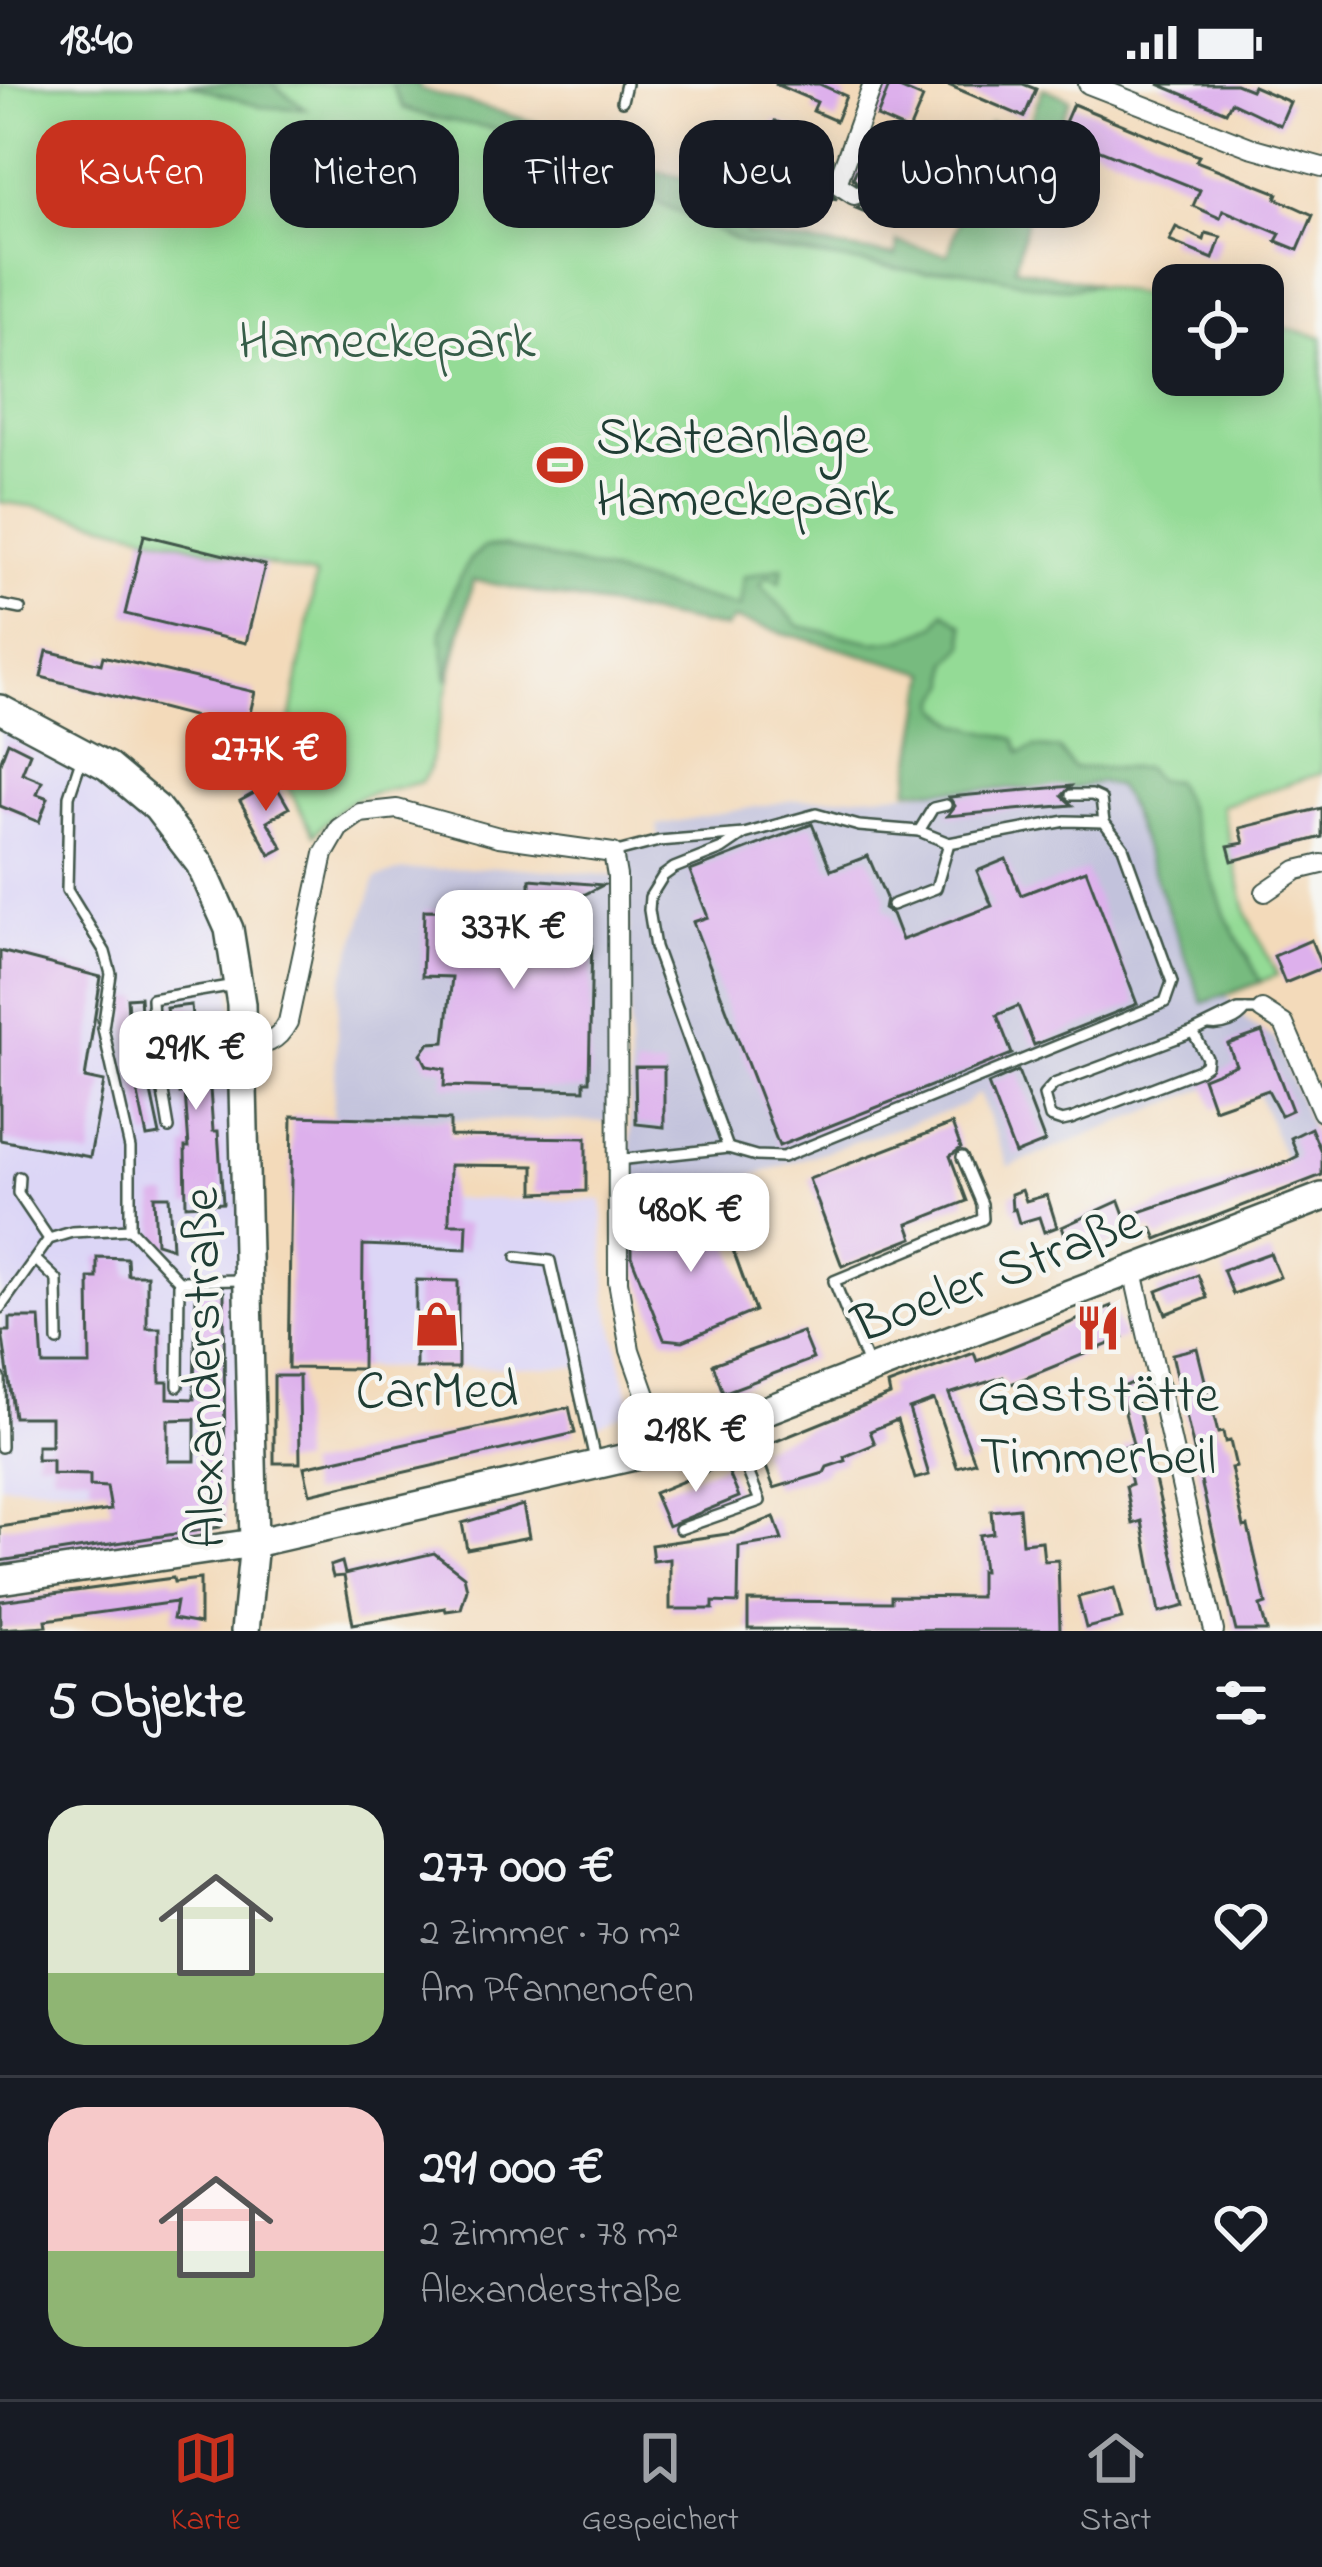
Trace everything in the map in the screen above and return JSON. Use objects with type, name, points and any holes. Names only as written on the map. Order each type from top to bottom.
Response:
[{"type":"street","points":[[854,195],[837,184],[874,84]]},
{"type":"street","points":[[1088,84],[1270,154],[1322,167]]},
{"type":"street","name":"Alexanderstraße","points":[[1,712],[84,752],[126,780],[180,834],[216,895],[229,929],[240,984],[249,1280],[254,1543],[245,1631]]},
{"type":"street","points":[[243,1047],[266,1045],[281,1036],[324,854],[339,828],[360,814],[397,809],[499,837],[613,853],[617,876],[616,1256],[622,1315],[665,1449]]},
{"type":"street","points":[[1265,892],[1297,870],[1322,864]]},
{"type":"street","points":[[1254,1010],[1285,1024],[1322,1112]]},
{"type":"street","name":"Boeler Straße","points":[[0,1580],[254,1543],[665,1449],[1322,1197]]},
{"type":"street","points":[[1132,1270],[1208,1630]]},
{"type":"lane","points":[[622,101],[626,84]]},
{"type":"lane","points":[[0,605],[20,608]]},
{"type":"lane","points":[[84,752],[69,796],[67,890],[105,952],[111,974],[104,1028],[130,1148],[130,1229],[179,1281],[178,1386]]},
{"type":"lane","points":[[617,1160],[728,1148],[783,1157],[1165,1002],[1172,982],[1123,847],[1104,822],[1101,800],[1092,794],[1071,795]]},
{"type":"lane","points":[[919,831],[933,808],[946,806]]},
{"type":"lane","points":[[613,853],[659,841],[743,834],[815,814],[860,826],[919,831],[949,843],[1066,821],[1104,822]]},
{"type":"lane","points":[[728,1148],[655,947],[650,897],[674,868],[722,849],[743,834]]},
{"type":"lane","points":[[892,905],[936,888],[949,843]]},
{"type":"lane","points":[[169,1128],[152,999],[240,984]]},
{"type":"lane","points":[[1193,1032],[1207,1058],[1198,1070],[1071,1119],[1050,1117],[1044,1095],[1054,1084],[1210,1025],[1228,1023],[1254,1010]]},
{"type":"lane","points":[[870,1369],[834,1281],[983,1220],[982,1204],[962,1157]]},
{"type":"lane","points":[[19,1177],[17,1193],[49,1239]]},
{"type":"lane","points":[[0,1308],[49,1239],[71,1232],[130,1229]]},
{"type":"lane","points":[[517,1257],[550,1261],[597,1465]]},
{"type":"lane","points":[[36,1260],[57,1280],[58,1340]]},
{"type":"lane","points":[[179,1281],[249,1280]]},
{"type":"lane","points":[[0,1378],[1,1447]]},
{"type":"lane","points":[[680,1529],[760,1501],[730,1426]]},
{"type":"shaded area","points":[[0,717],[126,780],[229,929],[253,1481],[179,1489],[0,1485]]},
{"type":"shaded area","points":[[1144,778],[1226,995],[1248,1022],[1275,1039],[1322,1154],[1322,1175],[1296,1187],[1258,1094],[1214,1109],[1207,1088],[1008,1167],[979,1093],[963,1106],[755,1175],[631,1208],[628,848],[658,841],[657,825],[793,800]]},
{"type":"shaded area","points":[[510,867],[617,876],[617,1122],[333,1117],[339,990],[376,878],[403,870]]},
{"type":"shaded area","points":[[292,1116],[450,1120],[450,1199],[602,1200],[607,1299],[632,1410],[596,1426],[583,1367],[288,1368]]},
{"type":"green space","name":"Hameckepark","points":[[0,84],[420,84],[419,89],[526,120],[483,120],[483,228],[655,228],[655,171],[679,177],[679,228],[747,228],[746,234],[896,256],[897,242],[1152,297],[1152,396],[1284,396],[1284,328],[1322,337],[1322,773],[1221,806],[1247,915],[1277,975],[1226,995],[1144,778],[908,790],[928,673],[734,619],[726,628],[473,580],[428,772],[421,782],[351,801],[314,835],[281,774],[316,576],[38,507],[0,502]]},
{"type":"green space","points":[[188,84],[272,84],[306,109],[261,107]]},
{"type":"green space","points":[[391,84],[420,84],[419,89],[526,120],[483,120],[483,126],[403,108]]},
{"type":"green space","points":[[1043,88],[1070,99],[1061,120],[1031,120]]},
{"type":"green space","points":[[655,171],[679,177],[679,212],[655,201]]},
{"type":"green space","points":[[711,228],[747,228],[746,234],[896,256],[897,242],[948,255],[957,228],[1025,228],[1015,268],[1096,284],[1052,287],[967,271],[926,273],[746,245]]},
{"type":"green space","points":[[505,546],[740,607],[743,577],[783,567],[780,582],[768,576],[760,584],[799,626],[873,642],[905,639],[936,625],[944,611],[963,625],[965,645],[949,662],[949,685],[939,708],[959,724],[1015,739],[1020,753],[1035,747],[1059,749],[1073,768],[1145,768],[1157,780],[1174,781],[1226,917],[1261,982],[1203,1003],[1126,800],[1116,786],[1100,782],[1071,789],[908,790],[928,673],[734,619],[726,628],[473,580],[447,680],[441,632],[454,589],[470,559],[485,547]]},
{"type":"building","points":[[775,84],[819,84],[846,96],[836,121],[813,111],[817,102]]},
{"type":"building","points":[[890,84],[923,98],[914,120],[877,117]]},
{"type":"building","points":[[946,84],[1023,84],[1036,89],[1024,117]]},
{"type":"building","points":[[1158,84],[1236,84],[1251,90],[1253,86],[1290,102],[1280,125],[1231,102],[1226,112]]},
{"type":"building","points":[[1073,104],[1278,193],[1276,198],[1313,215],[1298,250],[1276,241],[1280,234],[1223,210],[1220,218],[1193,206],[1200,190],[1100,150],[1100,120],[1066,120]]},
{"type":"building","points":[[1176,227],[1204,240],[1206,233],[1221,237],[1213,259],[1169,241]]},
{"type":"building","points":[[144,535],[265,565],[246,643],[125,614]]},
{"type":"building","points":[[47,651],[101,664],[103,656],[255,692],[246,730],[41,677]]},
{"type":"building","points":[[8,742],[30,753],[22,773],[42,781],[37,794],[48,798],[39,822],[0,806],[0,763]]},
{"type":"building","points":[[274,782],[289,808],[267,821],[283,848],[270,855],[240,801]]},
{"type":"building","points":[[1071,786],[1062,796],[1072,805],[947,816],[955,806],[949,797]]},
{"type":"building","points":[[1322,808],[1322,837],[1232,861],[1228,846],[1244,843],[1240,828]]},
{"type":"building","points":[[812,824],[831,870],[868,856],[886,898],[884,909],[892,914],[902,940],[992,906],[977,871],[1006,859],[1021,895],[1086,870],[1137,1004],[1034,1045],[1018,1006],[997,1015],[1012,1054],[779,1146],[693,922],[708,917],[690,871]]},
{"type":"building","points":[[530,879],[603,885],[566,904],[589,927],[592,938],[589,1081],[584,1081],[584,1090],[444,1086],[445,1069],[427,1066],[421,1054],[429,1043],[445,1042],[452,977],[422,976],[424,910],[530,911]]},
{"type":"building","points":[[1311,940],[1322,968],[1285,983],[1274,956]]},
{"type":"building","points":[[0,951],[101,977],[85,1078],[104,1082],[90,1157],[0,1140]]},
{"type":"building","points":[[140,997],[144,1059],[160,1135],[147,1137],[131,1061],[127,998]]},
{"type":"building","points":[[191,1005],[195,1048],[200,1048],[205,1089],[210,1089],[213,1131],[218,1131],[223,1203],[186,1205],[185,1092],[180,1093],[166,1008]]},
{"type":"building","points":[[1262,1032],[1292,1110],[1281,1115],[1268,1090],[1214,1109],[1203,1078],[1236,1065],[1228,1044]]},
{"type":"building","points":[[635,1067],[664,1067],[664,1127],[636,1124]]},
{"type":"building","points":[[1018,1071],[1045,1142],[1015,1154],[988,1084]]},
{"type":"building","points":[[292,1116],[450,1120],[450,1136],[586,1138],[586,1191],[534,1193],[534,1166],[450,1165],[449,1224],[467,1224],[466,1249],[363,1245],[362,1369],[288,1368]]},
{"type":"building","points":[[952,1124],[961,1148],[950,1156],[967,1201],[908,1224],[913,1238],[842,1266],[809,1179]]},
{"type":"building","points":[[1311,1128],[1322,1154],[1322,1175],[1157,1239],[1152,1228],[1074,1257],[1062,1227],[1119,1201],[1125,1217],[1286,1162],[1298,1156],[1291,1138]]},
{"type":"building","points":[[1022,1190],[1026,1201],[1047,1195],[1057,1227],[1044,1232],[1039,1217],[1019,1223],[1011,1194]]},
{"type":"building","points":[[154,1196],[169,1196],[172,1248],[156,1243]]},
{"type":"building","points":[[717,1206],[755,1311],[683,1341],[664,1339],[631,1256],[631,1236]]},
{"type":"building","points":[[1270,1253],[1280,1277],[1233,1294],[1223,1270]]},
{"type":"building","points":[[97,1257],[127,1258],[128,1275],[147,1275],[147,1328],[160,1328],[160,1382],[168,1382],[168,1398],[194,1399],[196,1292],[224,1292],[225,1521],[220,1527],[0,1561],[0,1527],[111,1510],[107,1487],[90,1486],[90,1475],[52,1474],[52,1460],[37,1460],[37,1446],[51,1446],[51,1417],[14,1417],[2,1331],[10,1331],[10,1318],[40,1318],[43,1365],[90,1365],[89,1278],[97,1278]],"holes":[[[195,1419],[195,1461],[168,1461],[168,1420]]]},
{"type":"building","points":[[1198,1275],[1207,1298],[1166,1314],[1157,1291]]},
{"type":"building","name":"CarMed","points":[[416,1280],[458,1281],[458,1368],[416,1368]]},
{"type":"building","points":[[1111,1306],[1124,1338],[1006,1386],[1003,1377],[949,1394],[975,1462],[957,1467],[934,1400],[909,1409],[929,1475],[915,1479],[897,1420],[870,1431],[875,1444],[844,1457],[845,1461],[827,1467],[824,1473],[774,1488],[759,1448],[890,1395],[888,1385],[974,1353],[977,1361]]},
{"type":"building","points":[[802,1332],[813,1359],[723,1393],[713,1364]]},
{"type":"building","points":[[1197,1348],[1218,1433],[1223,1432],[1225,1442],[1230,1441],[1244,1527],[1248,1526],[1266,1604],[1260,1606],[1267,1631],[1236,1631],[1229,1603],[1172,1354]]},
{"type":"building","points":[[274,1376],[299,1376],[300,1463],[274,1463]]},
{"type":"building","points":[[1132,1383],[1185,1606],[1159,1613],[1142,1521],[1133,1524],[1126,1486],[1132,1484],[1123,1447],[1133,1444],[1119,1389]]},
{"type":"building","points":[[569,1407],[575,1433],[310,1494],[304,1467]]},
{"type":"building","points":[[725,1464],[739,1497],[668,1526],[654,1493]]},
{"type":"building","points":[[523,1505],[529,1537],[467,1549],[462,1523]]},
{"type":"building","points":[[1019,1508],[1022,1543],[1042,1541],[1044,1561],[1058,1560],[1060,1630],[748,1629],[748,1601],[980,1597],[979,1535],[993,1533],[991,1511]]},
{"type":"building","points":[[774,1517],[782,1540],[739,1547],[738,1603],[713,1602],[713,1609],[670,1609],[670,1559],[653,1561],[651,1545],[734,1533]]},
{"type":"building","points":[[434,1553],[464,1576],[467,1589],[461,1609],[353,1624],[344,1576],[333,1577],[330,1566],[342,1562],[345,1574]]},
{"type":"building","points":[[173,1578],[174,1582],[200,1579],[200,1624],[173,1619],[176,1602],[46,1620],[47,1626],[0,1629],[0,1601]]},
{"type":"building","points":[[1114,1588],[1122,1619],[1086,1628],[1078,1597]]},
{"type":"place","name":"Skateanlage Hameckepark","points":[[560,465]]},
{"type":"place","name":"CarMed","points":[[437,1324]]},
{"type":"place","name":"Gaststätte Timmerbeil","points":[[1098,1328]]}]
